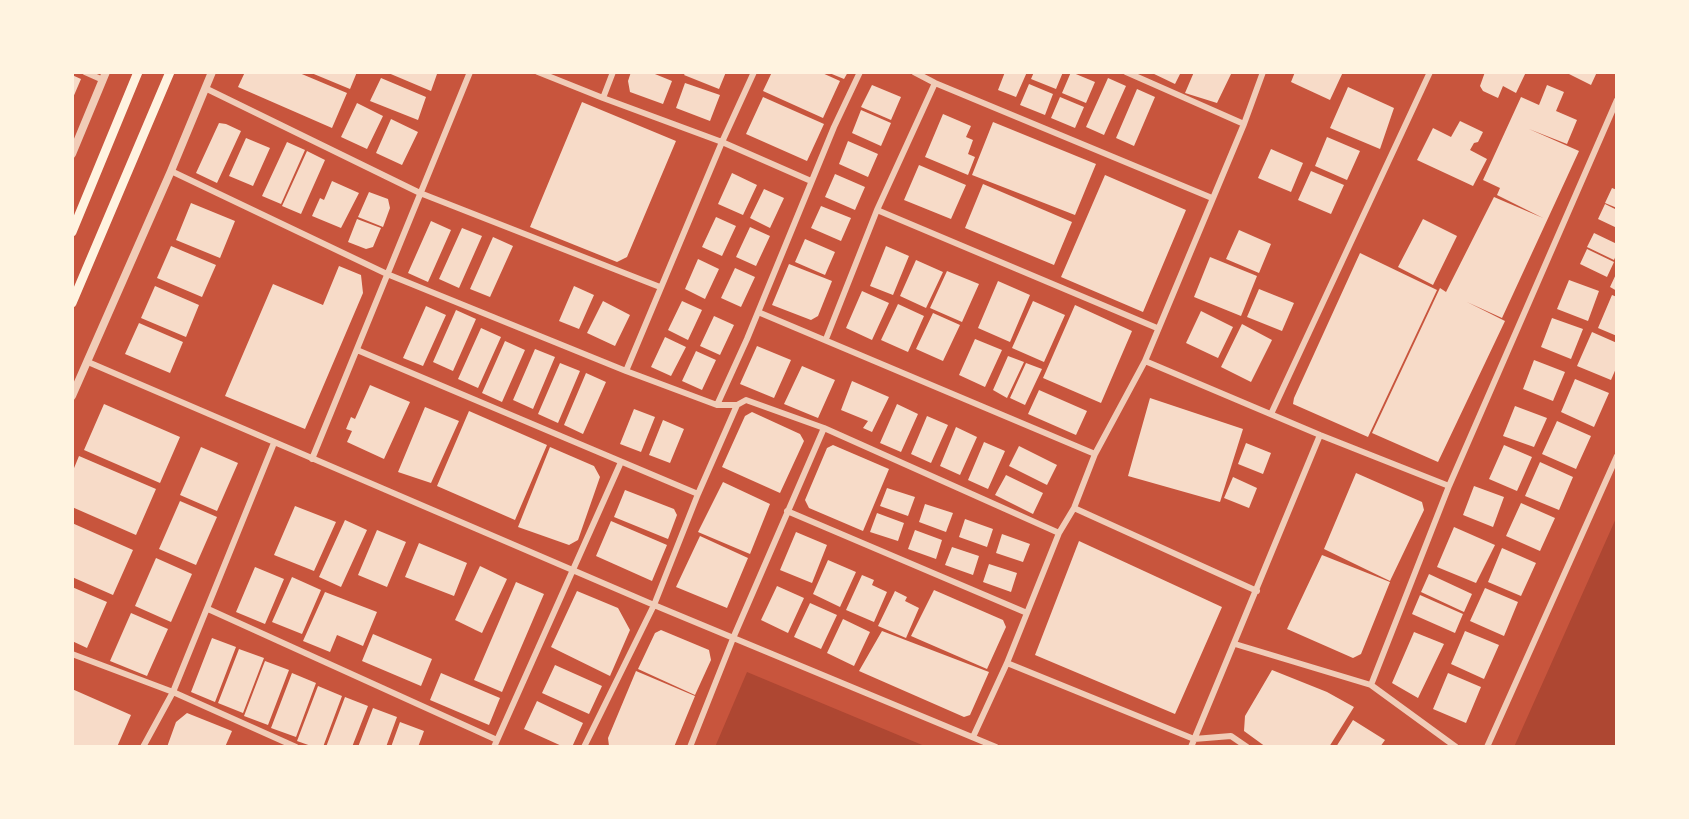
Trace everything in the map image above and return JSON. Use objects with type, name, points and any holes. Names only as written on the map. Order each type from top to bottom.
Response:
[{"type":"main road","points":[[72,232],[138,72]]},
{"type":"main road","points":[[72,303],[170,72]]},
{"type":"street","points":[[73,150],[104,76],[85,72]]},
{"type":"street","points":[[72,396],[212,72]]},
{"type":"street","points":[[312,459],[470,72]]},
{"type":"street","points":[[538,72],[722,142],[811,181]]},
{"type":"street","points":[[603,98],[613,72]]},
{"type":"street","points":[[626,371],[754,72]]},
{"type":"street","points":[[717,405],[860,72]]},
{"type":"street","points":[[914,72],[1212,198]]},
{"type":"street","points":[[1126,72],[1244,124]]},
{"type":"street","points":[[973,737],[1007,663],[1059,533],[1074,508],[1095,454],[1144,361],[1244,124],[1263,72]]},
{"type":"street","points":[[1271,414],[1430,72]]},
{"type":"street","points":[[826,339],[877,210],[935,83]]},
{"type":"street","points":[[205,88],[420,193],[660,287]]},
{"type":"street","points":[[1371,685],[1448,486],[1617,100]]},
{"type":"street","points":[[171,171],[387,274],[717,405],[737,405],[746,400],[824,428],[1059,533]]},
{"type":"street","points":[[877,210],[1157,328]]},
{"type":"street","points":[[758,312],[1095,454]]},
{"type":"street","points":[[357,350],[698,494]]},
{"type":"street","points":[[1144,361],[1448,486]]},
{"type":"street","points":[[88,362],[654,605],[996,747]]},
{"type":"street","points":[[587,746],[654,605],[737,405]]},
{"type":"street","points":[[690,747],[734,636],[824,428]]},
{"type":"street","points":[[1191,747],[1320,435]]},
{"type":"street","points":[[143,747],[173,692],[274,443]]},
{"type":"street","points":[[1487,747],[1617,456]]},
{"type":"street","points":[[208,609],[496,744],[621,462]]},
{"type":"street","points":[[1074,508],[1257,591]]},
{"type":"street","points":[[787,511],[1027,613]]},
{"type":"street","points":[[1235,644],[1371,685],[1456,747]]},
{"type":"street","points":[[72,654],[173,692],[296,747]]},
{"type":"street","points":[[1007,663],[1194,739],[1231,736],[1247,747]]},
{"type":"shaded area","points":[[1617,516],[1617,743],[1614,747],[1514,747]]},
{"type":"shaded area","points":[[747,672],[927,747],[715,747]]},
{"type":"building","points":[[245,72],[297,72],[347,93],[332,128],[238,87]]},
{"type":"building","points":[[309,72],[357,72],[350,89]]},
{"type":"building","points":[[386,72],[431,72],[437,74],[431,91]]},
{"type":"building","points":[[631,72],[650,72],[672,81],[663,104],[630,92],[628,81]]},
{"type":"building","points":[[686,72],[726,72],[719,89],[684,75]]},
{"type":"building","points":[[772,72],[820,72],[840,81],[823,118],[763,91]]},
{"type":"building","points":[[827,72],[848,72],[844,79]]},
{"type":"building","points":[[1005,72],[1027,72],[1016,97],[998,90]]},
{"type":"building","points":[[1034,72],[1063,72],[1056,89],[1031,79]]},
{"type":"building","points":[[1071,72],[1095,82],[1086,103],[1062,93]]},
{"type":"building","points":[[1150,72],[1181,72],[1175,84]]},
{"type":"building","points":[[1194,72],[1232,72],[1217,103],[1185,93]]},
{"type":"building","points":[[1295,72],[1343,72],[1330,100],[1291,82]]},
{"type":"building","points":[[1485,72],[1526,72],[1516,93],[1503,86],[1498,98],[1483,91],[1480,86]]},
{"type":"building","points":[[1565,72],[1597,72],[1591,85]]},
{"type":"building","points":[[72,75],[81,79],[72,100]]},
{"type":"building","points":[[381,78],[426,97],[418,120],[370,101]]},
{"type":"building","points":[[1108,78],[1126,86],[1104,135],[1086,127]]},
{"type":"building","points":[[685,83],[720,95],[710,121],[676,108]]},
{"type":"building","points":[[1029,84],[1053,94],[1045,115],[1020,105]]},
{"type":"building","points":[[872,85],[901,97],[891,120],[861,107]]},
{"type":"building","points":[[1547,85],[1564,92],[1556,111],[1577,120],[1567,144],[1529,129],[1579,151],[1502,318],[1467,302],[1505,321],[1438,462],[1372,433],[1440,288],[1446,292],[1494,197],[1543,218],[1497,195],[1500,188],[1483,180],[1521,97],[1539,105]]},
{"type":"building","points":[[1348,87],[1394,108],[1380,149],[1330,128]]},
{"type":"building","points":[[1137,89],[1155,97],[1134,146],[1116,138]]},
{"type":"building","points":[[763,97],[824,124],[807,161],[746,134]]},
{"type":"building","points":[[1060,97],[1084,107],[1075,128],[1051,118]]},
{"type":"building","points":[[582,102],[676,141],[627,257],[617,262],[530,227]]},
{"type":"building","points":[[357,103],[383,116],[367,149],[341,137]]},
{"type":"building","points":[[861,110],[891,123],[881,146],[852,133]]},
{"type":"building","points":[[943,114],[971,126],[966,137],[973,140],[968,154],[975,157],[968,175],[925,157]]},
{"type":"building","points":[[391,119],[418,132],[402,165],[376,153]]},
{"type":"building","points":[[1460,121],[1483,132],[1470,150],[1487,159],[1473,186],[1417,160],[1433,128],[1451,137]]},
{"type":"building","points":[[993,122],[1096,164],[1075,215],[972,175]]},
{"type":"building","points":[[219,123],[241,131],[217,183],[196,173]]},
{"type":"building","points":[[1327,137],[1360,151],[1347,180],[1315,166]]},
{"type":"building","points":[[246,138],[270,148],[253,186],[229,176]]},
{"type":"building","points":[[848,141],[878,154],[868,177],[839,164]]},
{"type":"building","points":[[287,142],[305,150],[281,204],[262,196]]},
{"type":"building","points":[[1271,149],[1303,163],[1291,192],[1258,178]]},
{"type":"building","points":[[307,151],[325,160],[301,214],[282,206]]},
{"type":"building","points":[[919,165],[966,185],[951,219],[904,200]]},
{"type":"building","points":[[1311,171],[1344,185],[1331,214],[1298,200]]},
{"type":"building","points":[[732,173],[757,185],[743,215],[718,204]]},
{"type":"building","points":[[835,174],[865,187],[855,210],[825,197]]},
{"type":"building","points":[[1105,175],[1186,210],[1143,312],[1061,277]]},
{"type":"building","points":[[332,181],[359,193],[341,228],[312,216],[320,198],[324,200]]},
{"type":"building","points":[[983,184],[1072,222],[1054,265],[965,228]]},
{"type":"building","points":[[1612,188],[1617,190],[1617,208],[1605,203]]},
{"type":"building","points":[[764,189],[784,198],[770,228],[750,218]]},
{"type":"building","points":[[369,192],[388,199],[390,208],[383,227],[358,217]]},
{"type":"building","points":[[191,203],[235,221],[220,258],[176,240]]},
{"type":"building","points":[[1605,204],[1617,210],[1617,228],[1598,219]]},
{"type":"building","points":[[821,206],[851,218],[841,241],[811,228]]},
{"type":"building","points":[[716,217],[736,226],[722,256],[702,247]]},
{"type":"building","points":[[357,219],[381,228],[373,247],[366,249],[348,242]]},
{"type":"building","points":[[1423,219],[1457,236],[1433,285],[1398,267]]},
{"type":"building","points":[[431,221],[451,230],[428,282],[408,273]]},
{"type":"building","points":[[750,227],[770,236],[756,266],[736,257]]},
{"type":"building","points":[[462,228],[482,236],[459,288],[439,279]]},
{"type":"building","points":[[1239,230],[1271,244],[1259,273],[1226,259]]},
{"type":"building","points":[[1594,233],[1617,244],[1614,260],[1587,247]]},
{"type":"building","points":[[493,237],[513,246],[490,297],[470,289]]},
{"type":"building","points":[[805,239],[835,252],[825,275],[795,262]]},
{"type":"building","points":[[171,246],[216,265],[202,297],[157,278]]},
{"type":"building","points":[[886,246],[909,256],[893,295],[870,286]]},
{"type":"building","points":[[1587,249],[1614,262],[1607,277],[1580,264]]},
{"type":"building","points":[[1360,253],[1437,290],[1368,437],[1293,404]]},
{"type":"building","points":[[1210,257],[1257,276],[1241,316],[1194,297]]},
{"type":"building","points":[[698,259],[719,269],[705,299],[685,289]]},
{"type":"building","points":[[916,260],[943,272],[926,308],[900,296]]},
{"type":"building","points":[[789,264],[832,281],[818,316],[811,320],[772,305]]},
{"type":"building","points":[[339,266],[361,275],[363,293],[305,429],[225,396],[273,284],[323,305]]},
{"type":"building","points":[[735,268],[755,277],[741,307],[721,298]]},
{"type":"building","points":[[947,271],[979,284],[962,322],[930,308]]},
{"type":"building","points":[[1617,272],[1617,291],[1610,287]]},
{"type":"building","points":[[1569,280],[1599,291],[1588,321],[1557,309]]},
{"type":"building","points":[[998,281],[1030,295],[1010,342],[978,328]]},
{"type":"building","points":[[155,286],[199,305],[186,337],[141,318]]},
{"type":"building","points":[[574,286],[594,295],[579,329],[559,321]]},
{"type":"building","points":[[1259,289],[1294,303],[1282,331],[1247,317]]},
{"type":"building","points":[[862,291],[889,303],[872,340],[846,328]]},
{"type":"building","points":[[1612,295],[1617,297],[1617,336],[1598,328]]},
{"type":"building","points":[[603,301],[630,315],[615,346],[587,333]]},
{"type":"building","points":[[682,301],[702,310],[688,340],[668,330]]},
{"type":"building","points":[[1033,301],[1065,315],[1044,362],[1012,348]]},
{"type":"building","points":[[898,304],[924,316],[908,352],[881,340]]},
{"type":"building","points":[[1075,305],[1132,331],[1101,403],[1043,378]]},
{"type":"building","points":[[426,306],[446,315],[423,366],[403,358]]},
{"type":"building","points":[[456,310],[476,319],[453,371],[433,362]]},
{"type":"building","points":[[1201,311],[1233,327],[1218,358],[1186,343]]},
{"type":"building","points":[[933,313],[960,325],[943,361],[916,349]]},
{"type":"building","points":[[714,316],[734,325],[720,355],[700,346]]},
{"type":"building","points":[[1552,318],[1583,329],[1571,359],[1541,347]]},
{"type":"building","points":[[139,323],[183,342],[170,373],[125,354]]},
{"type":"building","points":[[1242,324],[1272,340],[1251,382],[1221,367]]},
{"type":"building","points":[[481,328],[501,337],[478,388],[458,379]]},
{"type":"building","points":[[1592,332],[1617,343],[1617,366],[1611,380],[1577,366]]},
{"type":"building","points":[[665,337],[686,347],[671,376],[651,367]]},
{"type":"building","points":[[975,339],[1002,350],[985,387],[959,375]]},
{"type":"building","points":[[505,341],[525,350],[502,402],[482,393]]},
{"type":"building","points":[[757,346],[791,360],[774,398],[740,384]]},
{"type":"building","points":[[535,349],[555,357],[533,409],[513,400]]},
{"type":"building","points":[[696,351],[716,360],[702,390],[682,381]]},
{"type":"building","points":[[1008,356],[1024,362],[1007,398],[993,390]]},
{"type":"building","points":[[1534,360],[1565,372],[1553,401],[1523,389]]},
{"type":"building","points":[[560,363],[580,371],[558,423],[538,414]]},
{"type":"building","points":[[1026,363],[1042,369],[1025,405],[1010,398]]},
{"type":"building","points":[[802,366],[835,380],[818,418],[784,404]]},
{"type":"building","points":[[586,373],[606,382],[583,434],[564,425]]},
{"type":"building","points":[[1575,379],[1609,393],[1594,427],[1561,412]]},
{"type":"building","points":[[852,381],[889,397],[872,432],[863,428],[868,421],[841,410]]},
{"type":"building","points":[[370,385],[410,402],[384,459],[347,442],[352,431],[346,429],[351,417],[355,419]]},
{"type":"building","points":[[1039,390],[1087,411],[1076,435],[1028,414]]},
{"type":"building","points":[[1150,398],[1243,429],[1220,502],[1128,476]]},
{"type":"building","points":[[104,404],[180,437],[160,483],[84,450]]},
{"type":"building","points":[[897,404],[918,414],[901,452],[880,443]]},
{"type":"building","points":[[1515,406],[1547,418],[1534,447],[1503,436]]},
{"type":"building","points":[[425,407],[459,421],[431,483],[398,472]]},
{"type":"building","points":[[634,409],[655,417],[641,452],[620,444]]},
{"type":"building","points":[[469,411],[547,445],[515,520],[437,486]]},
{"type":"building","points":[[752,412],[800,434],[804,441],[780,493],[722,467],[745,416]]},
{"type":"building","points":[[927,416],[948,425],[931,463],[911,454]]},
{"type":"building","points":[[663,420],[684,429],[670,463],[649,455]]},
{"type":"building","points":[[1557,421],[1591,436],[1576,469],[1542,454]]},
{"type":"building","points":[[956,427],[977,437],[960,475],[940,466]]},
{"type":"building","points":[[984,442],[1005,451],[988,489],[968,480]]},
{"type":"building","points":[[1246,443],[1271,453],[1263,474],[1238,464]]},
{"type":"building","points":[[833,445],[889,469],[863,531],[809,508],[805,500],[827,448]]},
{"type":"building","points":[[1504,445],[1532,457],[1517,491],[1489,479]]},
{"type":"building","points":[[1019,446],[1057,465],[1047,485],[1009,466]]},
{"type":"building","points":[[201,447],[238,463],[217,511],[180,495]]},
{"type":"building","points":[[550,447],[594,466],[600,477],[578,540],[569,545],[518,527]]},
{"type":"building","points":[[79,456],[156,489],[136,535],[72,507],[72,473]]},
{"type":"building","points":[[1540,462],[1573,477],[1559,510],[1525,496]]},
{"type":"building","points":[[1356,473],[1422,502],[1424,510],[1390,581],[1324,549]]},
{"type":"building","points":[[1006,475],[1043,493],[1033,514],[995,495]]},
{"type":"building","points":[[1233,477],[1257,488],[1249,508],[1224,498]]},
{"type":"building","points":[[723,482],[770,504],[750,554],[698,532]]},
{"type":"building","points":[[1474,486],[1504,497],[1493,527],[1463,515]]},
{"type":"building","points":[[887,488],[915,497],[908,516],[880,506]]},
{"type":"building","points":[[625,490],[674,509],[677,515],[668,539],[614,517]]},
{"type":"building","points":[[180,501],[217,517],[196,565],[159,549]]},
{"type":"building","points":[[1521,503],[1555,518],[1540,551],[1506,536]]},
{"type":"building","points":[[925,504],[953,513],[946,532],[919,522]]},
{"type":"building","points":[[295,506],[336,522],[314,571],[274,555]]},
{"type":"building","points":[[877,513],[904,523],[898,541],[870,532]]},
{"type":"building","points":[[965,519],[993,529],[987,547],[959,537]]},
{"type":"building","points":[[345,520],[367,530],[341,587],[319,577]]},
{"type":"building","points":[[611,521],[667,545],[652,581],[596,556]]},
{"type":"building","points":[[72,523],[133,550],[113,595],[72,577]]},
{"type":"building","points":[[1454,527],[1495,545],[1476,583],[1437,567]]},
{"type":"building","points":[[377,530],[406,542],[387,587],[358,575]]},
{"type":"building","points":[[915,530],[942,540],[936,559],[908,549]]},
{"type":"building","points":[[796,532],[827,545],[812,583],[780,570]]},
{"type":"building","points":[[1002,534],[1030,544],[1023,562],[996,553]]},
{"type":"building","points":[[700,536],[748,558],[727,608],[676,587]]},
{"type":"building","points":[[1079,541],[1222,607],[1175,714],[1035,655]]},
{"type":"building","points":[[419,543],[467,563],[454,596],[405,577]]},
{"type":"building","points":[[952,547],[979,556],[973,575],[945,565]]},
{"type":"building","points":[[1502,548],[1536,563],[1521,596],[1488,582]]},
{"type":"building","points":[[1322,555],[1390,582],[1361,654],[1353,658],[1287,629]]},
{"type":"building","points":[[156,558],[192,574],[171,622],[135,606]]},
{"type":"building","points":[[828,560],[856,572],[840,607],[813,594]]},
{"type":"building","points":[[989,564],[1017,573],[1011,592],[983,582]]},
{"type":"building","points":[[480,566],[507,579],[482,633],[455,620]]},
{"type":"building","points":[[255,567],[284,579],[265,624],[236,612]]},
{"type":"building","points":[[1429,574],[1472,594],[1464,612],[1421,592]]},
{"type":"building","points":[[862,575],[874,580],[872,585],[887,592],[874,622],[846,610]]},
{"type":"building","points":[[292,577],[321,590],[302,634],[272,622]]},
{"type":"building","points":[[516,582],[544,594],[502,692],[474,680]]},
{"type":"building","points":[[777,586],[804,598],[788,633],[761,620]]},
{"type":"building","points":[[72,587],[107,602],[87,648],[72,641]]},
{"type":"building","points":[[1485,588],[1518,602],[1504,636],[1470,621]]},
{"type":"building","points":[[934,590],[1003,620],[1006,627],[987,669],[911,636]]},
{"type":"building","points":[[577,591],[618,608],[630,630],[610,676],[551,647]]},
{"type":"building","points":[[895,591],[907,597],[905,601],[919,608],[906,638],[878,626]]},
{"type":"building","points":[[325,592],[377,612],[363,646],[337,635],[330,652],[303,641]]},
{"type":"building","points":[[1420,595],[1463,614],[1455,633],[1412,614]]},
{"type":"building","points":[[810,603],[837,615],[821,649],[794,637]]},
{"type":"building","points":[[131,613],[168,629],[147,676],[110,661]]},
{"type":"building","points":[[843,619],[870,632],[854,666],[827,653]]},
{"type":"building","points":[[661,630],[709,650],[711,660],[695,695],[638,669],[655,633]]},
{"type":"building","points":[[882,631],[989,672],[970,715],[964,717],[859,671]]},
{"type":"building","points":[[1465,631],[1499,645],[1484,679],[1451,664]]},
{"type":"building","points":[[1414,632],[1444,644],[1418,698],[1392,683]]},
{"type":"building","points":[[373,634],[432,659],[421,686],[362,661]]},
{"type":"building","points":[[212,638],[236,647],[215,702],[191,692]]},
{"type":"building","points":[[239,649],[264,658],[243,713],[218,703]]},
{"type":"building","points":[[265,661],[289,670],[268,725],[244,716]]},
{"type":"building","points":[[555,665],[602,686],[589,714],[542,693]]},
{"type":"building","points":[[1272,670],[1327,692],[1354,707],[1329,747],[1266,747],[1244,731],[1245,716]]},
{"type":"building","points":[[636,671],[695,696],[674,747],[609,746],[608,738]]},
{"type":"building","points":[[292,673],[316,683],[296,737],[271,728]]},
{"type":"building","points":[[441,673],[500,698],[489,725],[430,700]]},
{"type":"building","points":[[1448,673],[1481,687],[1466,723],[1433,709]]},
{"type":"building","points":[[318,686],[342,696],[323,747],[297,741]]},
{"type":"building","points":[[72,689],[131,715],[117,747],[72,747]]},
{"type":"building","points":[[345,697],[368,706],[352,747],[326,747]]},
{"type":"building","points":[[537,701],[583,723],[572,747],[564,747],[524,729]]},
{"type":"building","points":[[373,708],[397,717],[386,747],[358,747]]},
{"type":"building","points":[[187,713],[232,731],[225,747],[167,747],[176,722]]},
{"type":"building","points":[[1353,720],[1385,740],[1380,747],[1336,747]]},
{"type":"building","points":[[400,722],[424,731],[418,747],[391,747]]}]
